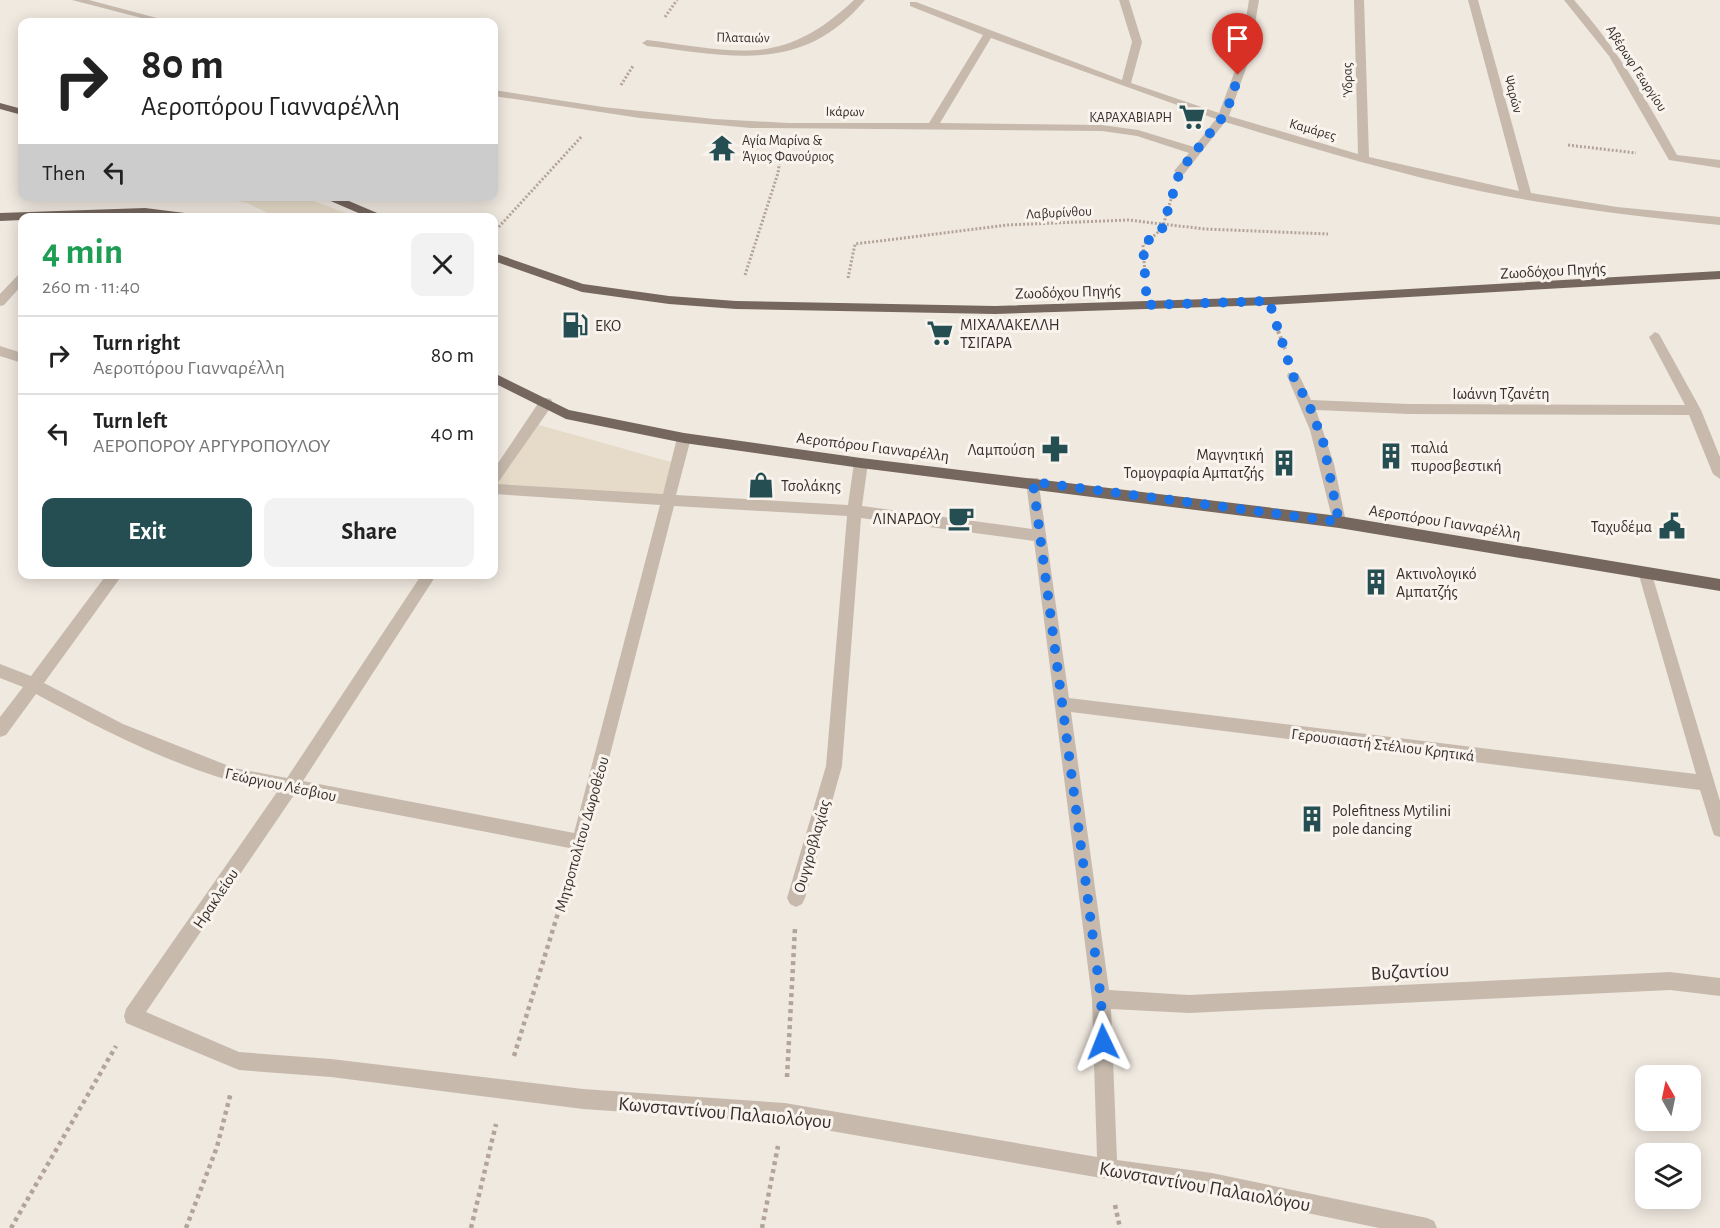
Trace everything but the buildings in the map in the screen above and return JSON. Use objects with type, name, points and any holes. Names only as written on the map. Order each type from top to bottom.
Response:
[{"type":"main road","points":[[0,106],[18,111]]},
{"type":"main road","points":[[337,201],[370,213]]},
{"type":"main road","points":[[127,213],[153,213]]},
{"type":"main road","points":[[0,217],[18,217]]},
{"type":"main road","name":"Ζωοδόχου Πηγής","points":[[498,258],[582,288],[669,300],[736,305],[843,307],[995,309],[1269,301],[1720,275]]},
{"type":"main road","name":"Αεροπόρου Γιανναρέλλη","points":[[498,380],[566,414],[684,438],[861,463],[1033,482],[1339,522],[1720,585]]},
{"type":"street","points":[[77,0],[151,18]]},
{"type":"street","name":"Πλαταιών","points":[[647,43],[768,54],[793,46],[841,18],[860,0]]},
{"type":"street","points":[[1124,0],[1137,42],[1126,83]]},
{"type":"street","points":[[1180,171],[1222,118],[1232,98],[1252,27],[1254,0]]},
{"type":"street","name":"Ύδρας","points":[[1359,0],[1364,160]]},
{"type":"street","name":"Ψαρών","points":[[1473,0],[1526,195]]},
{"type":"street","name":"Αβέρωφ Γεωργίου","points":[[1569,0],[1584,16],[1624,71],[1673,158]]},
{"type":"street","name":"Καμάρες","points":[[913,4],[989,34],[1222,118],[1364,160],[1526,195],[1667,218],[1720,221]]},
{"type":"street","points":[[932,128],[989,34]]},
{"type":"street","name":"Ικάρων","points":[[498,94],[678,119],[786,126],[1102,128],[1138,133],[1195,151]]},
{"type":"street","points":[[1673,158],[1720,164]]},
{"type":"street","points":[[0,302],[18,282]]},
{"type":"street","points":[[1655,337],[1694,410],[1720,474]]},
{"type":"street","points":[[0,351],[18,357]]},
{"type":"street","points":[[1293,376],[1309,405],[1323,441],[1339,522]]},
{"type":"street","points":[[498,473],[546,404]]},
{"type":"street","name":"Ιωάννη Τζανέτη","points":[[1309,405],[1409,409],[1694,410]]},
{"type":"street","name":"Μητροπολίτου Δωροθέου","points":[[580,842],[684,438]]},
{"type":"street","name":"Ουγγροβλαχίας","points":[[796,897],[834,766],[854,511],[861,463]]},
{"type":"street","points":[[1033,482],[1101,999],[1107,1169]]},
{"type":"street","points":[[498,489],[854,511],[1039,536]]},
{"type":"street","points":[[1645,572],[1720,829]]},
{"type":"street","points":[[0,730],[112,579]]},
{"type":"street","name":"Ηρακλείου","points":[[133,1016],[291,786],[427,579]]},
{"type":"street","name":"Γεώργιου Λέσβιου","points":[[0,671],[32,684],[117,729],[234,776],[580,842]]},
{"type":"street","name":"Γερουσιαστή Στέλιου Κρητικά","points":[[1061,704],[1705,783]]},
{"type":"street","name":"Βυζαντίου","points":[[1101,999],[1189,1004],[1670,981],[1720,987]]},
{"type":"street","name":"Κωνσταντίνου Παλαιολόγου","points":[[133,1016],[239,1061],[331,1068],[583,1099],[785,1113],[1107,1169],[1212,1183],[1427,1228]]},
{"type":"path","points":[[498,229],[606,109],[647,43]]},
{"type":"path","points":[[736,305],[778,173],[786,126]]},
{"type":"path","points":[[1568,145],[1673,158]]},
{"type":"path","points":[[1147,305],[1143,245],[1162,229],[1180,171]]},
{"type":"path","name":"Λαβυρίνθου","points":[[843,307],[855,244],[1008,225],[1128,220],[1205,229],[1328,234]]},
{"type":"path","points":[[1269,301],[1293,376]]},
{"type":"path","name":"Μητροπολίτου Δωροθέου","points":[[471,1228],[504,1089],[580,842]]},
{"type":"path","name":"Ουγγροβλαχίας","points":[[762,1228],[785,1113],[796,897]]},
{"type":"path","points":[[11,1228],[133,1016]]},
{"type":"path","points":[[186,1228],[217,1147],[239,1061]]},
{"type":"shaded area","points":[[238,201],[314,201],[346,213],[268,213]]},
{"type":"shaded area","points":[[532,423],[678,464],[669,501],[498,489],[498,473]]},
{"type":"place","name":"ΚΑΡΑΧΑΒΙΑΡΗ","points":[[1192,117]]},
{"type":"place","name":"Αγία Μαρίνα & Άγιος Φανούριος","points":[[722,148]]},
{"type":"place","name":"EKO","points":[[575,325]]},
{"type":"place","name":"ΜΙΧΑΛΑΚΕΛΛΗ ΤΣΙΓΑΡΑ","points":[[940,333]]},
{"type":"place","name":"Λαμπούση","points":[[1055,449]]},
{"type":"place","name":"παλιά πυροσβεστική","points":[[1391,456]]},
{"type":"place","name":"Μαγνητική Τομογραφία Αμπατζής","points":[[1284,463]]},
{"type":"place","name":"Τσολάκης","points":[[761,485]]},
{"type":"place","name":"ΛΙΝΑΡΔΟΥ","points":[[961,518]]},
{"type":"place","name":"Ταχυδέμα","points":[[1672,526]]},
{"type":"place","name":"Ακτινολογικό Αμπατζής","points":[[1376,582]]},
{"type":"place","name":"Polefitness Mytilini pole dancing","points":[[1312,819]]},
{"type":"route","points":[[1103,1042],[1101,999],[1033,482],[1339,522],[1323,441],[1309,405],[1293,376],[1269,301],[1147,305],[1143,245],[1162,229],[1180,171],[1222,118],[1232,98],[1238,75]]}]
